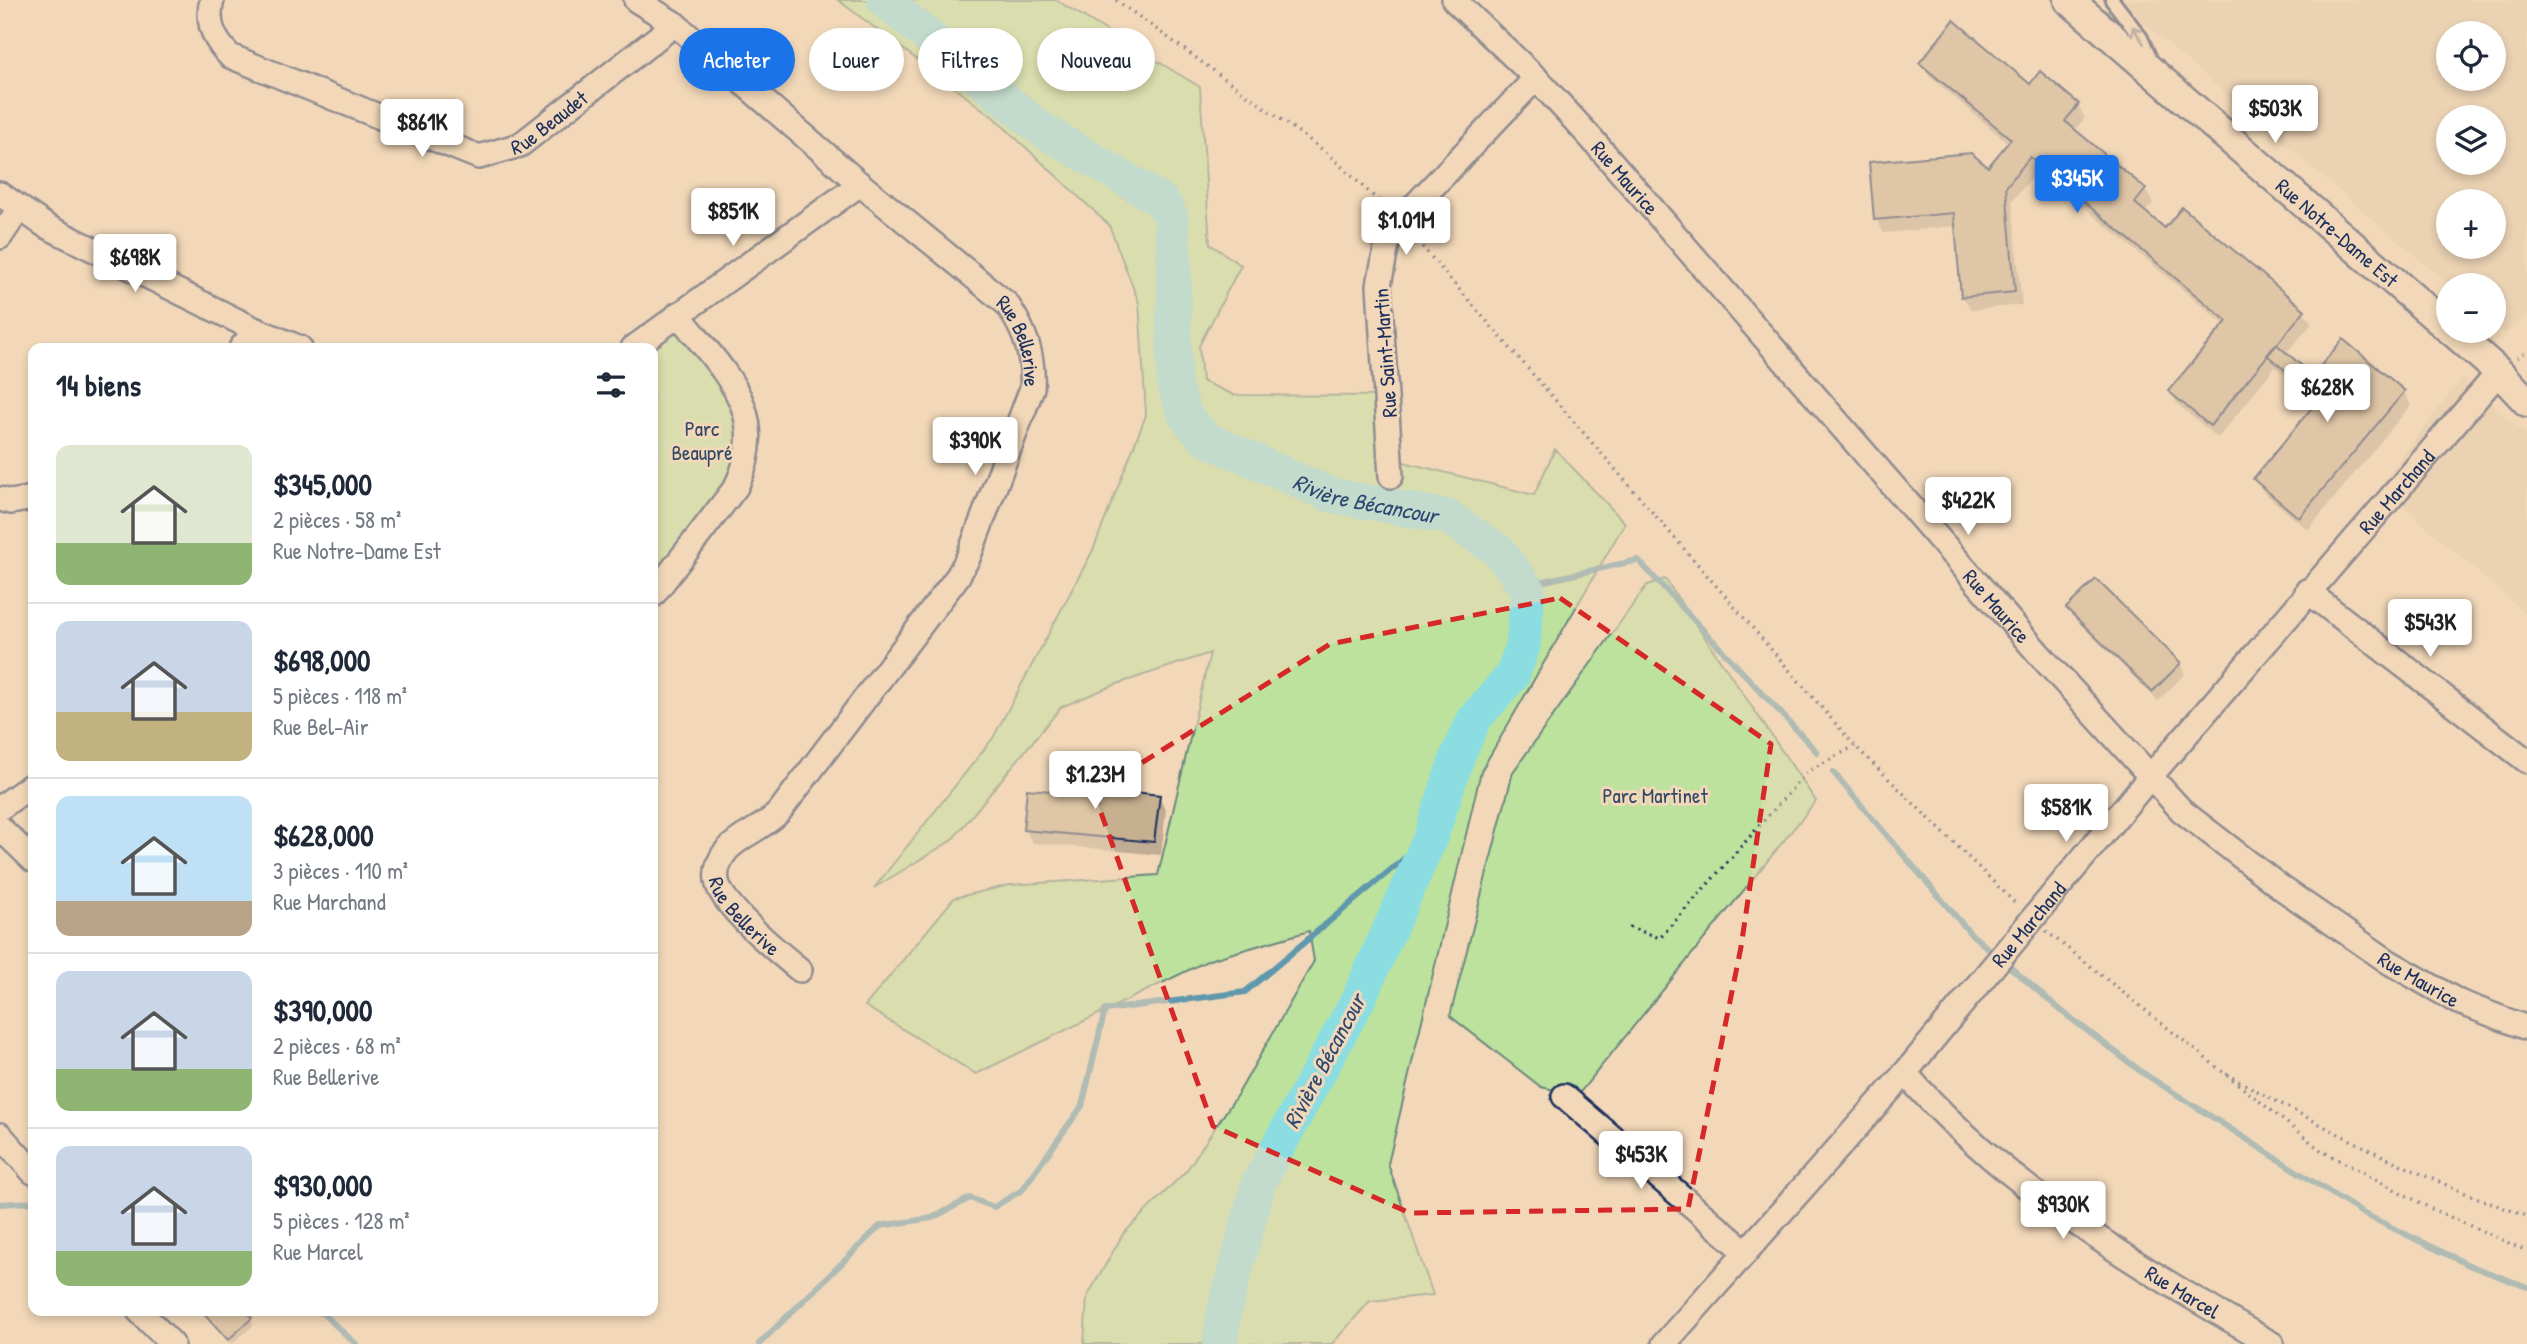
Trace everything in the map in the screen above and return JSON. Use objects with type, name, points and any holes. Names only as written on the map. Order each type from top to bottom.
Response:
[{"type":"street","name":"Rue Beaudet","points":[[212,0],[209,20],[215,41],[230,57],[479,157],[520,145],[675,24]]},
{"type":"street","name":"Rue Bellerive","points":[[636,0],[675,24],[860,184],[1007,304],[1028,343],[1033,366],[1032,388],[972,547],[958,576],[779,812],[769,823],[729,848],[721,858],[717,870],[717,884],[724,896],[772,948],[800,970]]},
{"type":"street","name":"Rue Maurice","points":[[1454,0],[1536,78],[2149,778],[2201,829],[2389,962],[2459,1002],[2527,1028]]},
{"type":"street","name":"Rue Notre-Dame Est","points":[[2069,0],[2436,317]]},
{"type":"street","name":"Rue Saint-Martin","points":[[1391,476],[1379,285],[1387,244],[1400,221],[1536,78]]},
{"type":"street","points":[[640,343],[860,184]]},
{"type":"street","points":[[0,194],[46,226],[256,330],[288,343]]},
{"type":"street","points":[[0,237],[19,209]]},
{"type":"street","points":[[658,588],[736,487],[745,468],[751,444],[742,402],[678,314]]},
{"type":"street","points":[[245,343],[256,330]]},
{"type":"street","name":"Rue Notre-Dame Est","points":[[2466,343],[2527,402]]},
{"type":"street","name":"Rue Notre-Dame Est","points":[[2498,372],[2527,391]]},
{"type":"street","name":"Rue Marchand","points":[[1664,1344],[1905,1073],[2307,591],[2498,372]]},
{"type":"street","points":[[0,499],[11,502],[28,499]]},
{"type":"street","points":[[2307,591],[2527,761]]},
{"type":"street","points":[[0,808],[28,788]]},
{"type":"street","points":[[0,828],[28,855]]},
{"type":"street","name":"Rue Marcel","points":[[1905,1073],[1960,1133],[2031,1191],[2135,1262],[2272,1344]]},
{"type":"street","points":[[1564,1096],[1746,1252]]},
{"type":"street","points":[[0,1135],[28,1166]]},
{"type":"street","points":[[144,1316],[172,1344]]},
{"type":"lane","points":[[2112,0],[2141,38],[2157,75]]},
{"type":"path","points":[[1116,0],[1326,152],[1400,221],[1855,746],[2032,920],[2322,1151],[2432,1209],[2527,1251]]},
{"type":"path","points":[[1629,927],[1660,938],[1808,772],[1855,746]]},
{"type":"path","points":[[2216,1069],[2367,1150],[2466,1196],[2527,1216]]},
{"type":"highlighted area","points":[[1560,598],[1771,744],[1741,947],[1688,1209],[1410,1213],[1213,1126],[1094,793],[1330,644]]},
{"type":"shaded area","points":[[2117,0],[2527,0],[2527,316],[2506,332],[2506,273],[2436,274]]},
{"type":"shaded area","points":[[2462,377],[2527,435],[2527,615],[2380,486]]},
{"type":"green space","points":[[838,0],[1056,0],[1102,28],[1037,28],[1037,91],[1155,91],[1155,60],[1200,87],[1210,244],[1241,265],[1199,346],[1202,381],[1234,395],[1388,396],[1392,459],[1534,495],[1555,449],[1625,523],[1481,771],[1388,1164],[1433,1295],[1370,1301],[1332,1344],[1084,1344],[1087,1297],[1123,1234],[1186,1171],[1239,1092],[1314,961],[1309,931],[1209,960],[976,1074],[865,1006],[954,898],[1010,885],[1158,875],[1210,653],[1114,685],[1061,707],[952,840],[874,888],[993,738],[1093,550],[1146,415],[1139,303],[1109,225],[993,117],[959,91],[1023,91],[1023,28],[918,28],[918,60],[904,50],[904,28],[875,28]]},
{"type":"green space","name":"Parc Beaupré","points":[[678,314],[732,385],[751,444],[658,587],[658,343],[640,343]]},
{"type":"green space","name":"Parc Martinet","points":[[1665,579],[1816,801],[1578,1095],[1541,1087],[1450,1016],[1513,772],[1647,585]]},
{"type":"building","points":[[1954,20],[2030,84],[2040,71],[2079,104],[2065,121],[2146,189],[2135,203],[2165,228],[2182,207],[2305,310],[2210,426],[2168,391],[2227,321],[2030,157],[2006,187],[2015,292],[1961,297],[1954,213],[1874,220],[1869,162],[1971,153],[1988,167],[2011,139],[1919,63]]},
{"type":"building","points":[[2343,339],[2405,391],[2299,518],[2253,479],[2319,399],[2267,355],[2276,344],[2313,375]]},
{"type":"building","points":[[2096,579],[2181,663],[2152,692],[2066,608]]},
{"type":"building","points":[[1094,773],[1127,776],[1124,791],[1160,795],[1154,842],[1023,830],[1027,789],[1092,794]]},
{"type":"building","points":[[206,1316],[250,1316],[252,1318],[228,1340]]},
{"type":"waterway","name":"Rivière Bécancour","points":[[884,0],[1041,129],[1162,201],[1171,217],[1174,258],[1174,384],[1186,417],[1206,439],[1330,495],[1448,517],[1499,551],[1528,590],[1523,646],[1512,676],[1475,718],[1458,755],[1431,836],[1359,998],[1259,1182],[1224,1311],[1220,1344]]},
{"type":"waterway","points":[[1528,590],[1540,582],[1638,560],[1817,752]]},
{"type":"waterway","points":[[1833,772],[1970,933],[2064,1013],[2143,1073],[2362,1213],[2471,1266],[2527,1287]]},
{"type":"waterway","points":[[759,1344],[880,1226],[932,1218],[970,1198],[994,1207],[1022,1190],[1082,1106],[1105,1010],[1245,992],[1431,836]]},
{"type":"waterway","points":[[0,1204],[28,1202]]},
{"type":"waterway","points":[[325,1316],[356,1344]]}]
